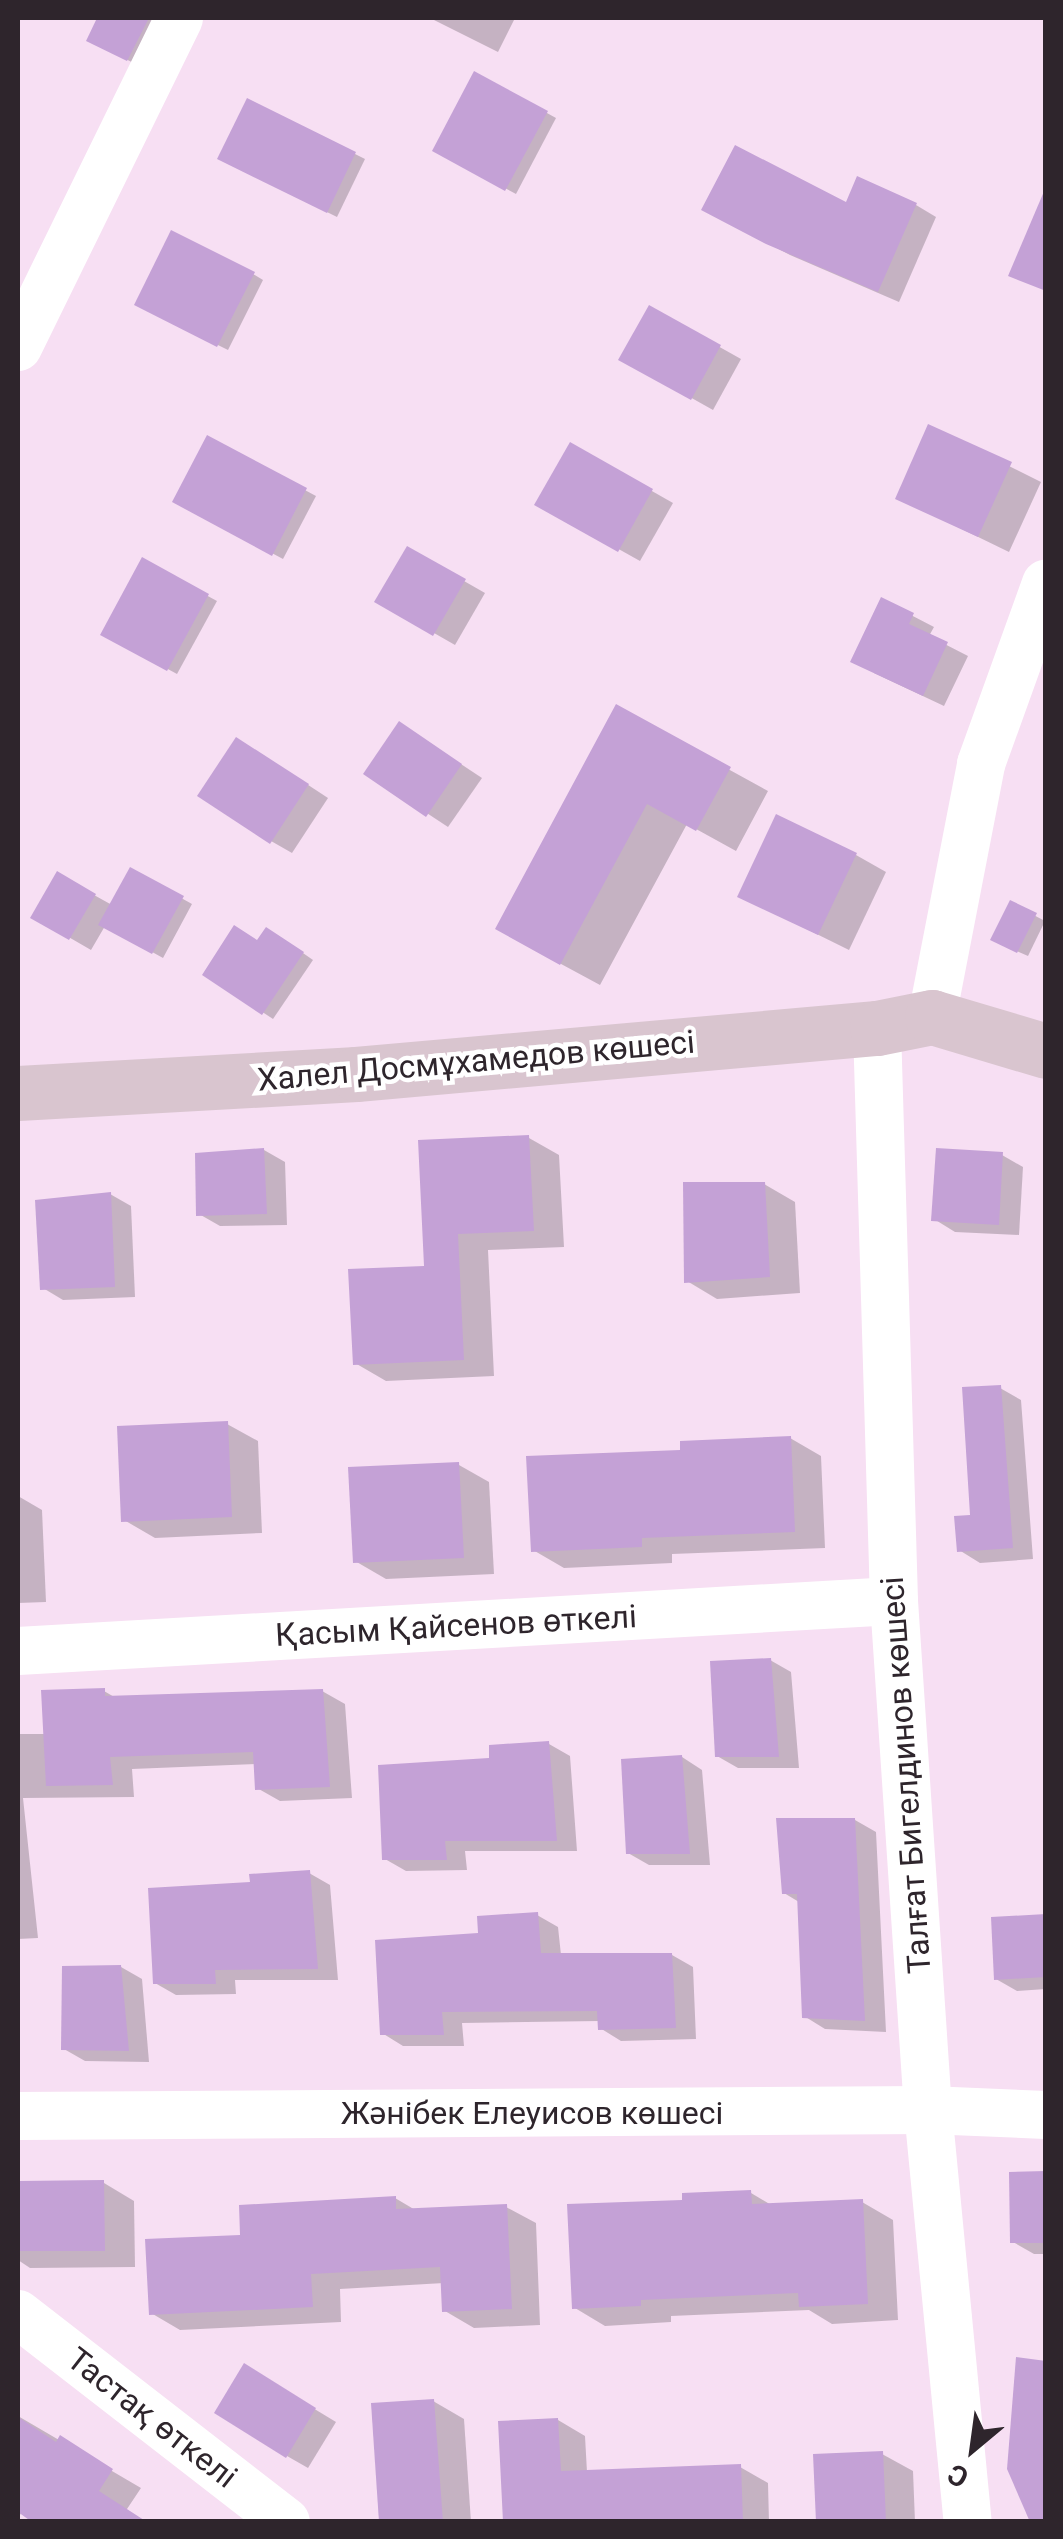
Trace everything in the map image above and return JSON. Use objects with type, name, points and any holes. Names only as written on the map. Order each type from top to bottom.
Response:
[{"type":"street","points":[[18,347],[179,18]]},
{"type":"street","points":[[932,1017],[982,764],[1046,583]]},
{"type":"street","name":"Халел Досмұхамедов көшесі","points":[[18,1093],[356,1074],[877,1028],[932,1017],[1046,1014]]},
{"type":"street","name":"Халел Досмұхамедов көшесі","points":[[932,1017],[1046,1052]]},
{"type":"street","name":"Талғат Бигелдинов көшесі","points":[[877,1028],[894,1601],[928,2110],[968,2522]]},
{"type":"street","name":"Қасым Қайсенов өткелі","points":[[18,1652],[894,1601]]},
{"type":"street","name":"Жәнібек Елеуисов көшесі","points":[[18,2116],[928,2110],[1046,2114]]},
{"type":"street","name":"Тастақ өткелі","points":[[18,2314],[286,2522]]},
{"type":"building","points":[[97,18],[149,18],[127,61],[86,41]]},
{"type":"building","points":[[474,71],[548,111],[505,191],[432,151]]},
{"type":"building","points":[[247,98],[356,152],[327,213],[217,159]]},
{"type":"building","points":[[735,145],[846,202],[857,176],[917,203],[878,292],[766,244],[701,210]]},
{"type":"building","points":[[1046,189],[1046,291],[1008,276]]},
{"type":"building","points":[[171,230],[255,272],[217,347],[134,305]]},
{"type":"building","points":[[649,305],[721,345],[691,400],[618,360]]},
{"type":"building","points":[[928,424],[1012,462],[978,537],[895,499]]},
{"type":"building","points":[[207,435],[307,488],[272,556],[172,502]]},
{"type":"building","points":[[570,442],[653,489],[618,552],[534,505]]},
{"type":"building","points":[[407,546],[466,579],[433,636],[374,602]]},
{"type":"building","points":[[142,557],[209,594],[167,671],[100,635]]},
{"type":"building","points":[[881,597],[914,613],[909,624],[948,642],[923,696],[850,662]]},
{"type":"building","points":[[616,704],[731,767],[696,831],[647,804],[560,965],[495,929]]},
{"type":"building","points":[[399,721],[462,764],[426,817],[363,774]]},
{"type":"building","points":[[236,737],[309,784],[270,844],[197,796]]},
{"type":"building","points":[[776,814],[857,853],[818,935],[737,897]]},
{"type":"building","points":[[130,867],[184,896],[152,954],[98,925]]},
{"type":"building","points":[[57,871],[96,894],[69,940],[30,918]]},
{"type":"building","points":[[1010,900],[1037,913],[1017,953],[990,940]]},
{"type":"building","points":[[234,925],[257,940],[266,927],[304,952],[262,1015],[202,975]]},
{"type":"building","points":[[529,1135],[534,1231],[458,1234],[464,1360],[353,1365],[348,1269],[424,1266],[418,1140]]},
{"type":"building","points":[[264,1148],[267,1214],[196,1216],[195,1153]]},
{"type":"building","points":[[936,1148],[1003,1152],[999,1225],[931,1221]]},
{"type":"building","points":[[683,1182],[765,1182],[770,1277],[684,1283]]},
{"type":"building","points":[[111,1192],[115,1287],[40,1290],[35,1200]]},
{"type":"building","points":[[1001,1385],[1013,1548],[957,1552],[954,1516],[970,1515],[962,1387]]},
{"type":"building","points":[[228,1421],[232,1517],[121,1522],[117,1426]]},
{"type":"building","points":[[791,1436],[795,1532],[642,1538],[642,1547],[531,1552],[526,1456],[680,1450],[680,1441]]},
{"type":"building","points":[[459,1462],[464,1558],[353,1563],[348,1467]]},
{"type":"building","points":[[771,1658],[779,1757],[715,1757],[710,1661]]},
{"type":"building","points":[[105,1688],[105,1696],[323,1689],[330,1787],[255,1790],[253,1752],[110,1757],[113,1785],[46,1786],[41,1690]]},
{"type":"building","points":[[549,1741],[557,1841],[445,1841],[447,1860],[382,1860],[378,1765],[489,1758],[489,1745]]},
{"type":"building","points":[[682,1755],[690,1854],[626,1854],[621,1759]]},
{"type":"building","points":[[776,1818],[855,1818],[865,2021],[802,2018],[797,1894],[782,1894]]},
{"type":"building","points":[[310,1870],[318,1969],[215,1970],[216,1984],[153,1984],[148,1888],[250,1882],[249,1874]]},
{"type":"building","points":[[538,1912],[541,1953],[672,1953],[676,2028],[598,2030],[597,2011],[442,2012],[444,2035],[380,2035],[375,1940],[478,1933],[477,1916]]},
{"type":"building","points":[[1046,1914],[1046,1977],[994,1980],[991,1917]]},
{"type":"building","points":[[121,1965],[129,2051],[61,2050],[62,1966]]},
{"type":"building","points":[[1046,2171],[1046,2243],[1010,2243],[1009,2172]]},
{"type":"building","points":[[104,2180],[105,2251],[18,2251],[18,2181]]},
{"type":"building","points":[[751,2190],[752,2204],[863,2199],[868,2304],[799,2307],[798,2293],[641,2300],[641,2306],[572,2309],[567,2204],[682,2200],[682,2193]]},
{"type":"building","points":[[396,2196],[396,2209],[507,2204],[512,2309],[442,2312],[440,2267],[311,2274],[313,2307],[149,2315],[145,2239],[240,2235],[239,2205]]},
{"type":"building","points":[[1016,2357],[1046,2361],[1046,2522],[1030,2522],[1007,2469]]},
{"type":"building","points":[[244,2363],[316,2408],[286,2458],[214,2413]]},
{"type":"building","points":[[434,2399],[443,2522],[379,2522],[371,2403]]},
{"type":"building","points":[[18,2417],[56,2442],[60,2435],[113,2469],[99,2491],[147,2522],[32,2522],[18,2512]]},
{"type":"building","points":[[558,2418],[561,2471],[741,2464],[743,2522],[503,2522],[498,2421]]},
{"type":"building","points":[[883,2451],[886,2522],[816,2522],[813,2454]]}]
